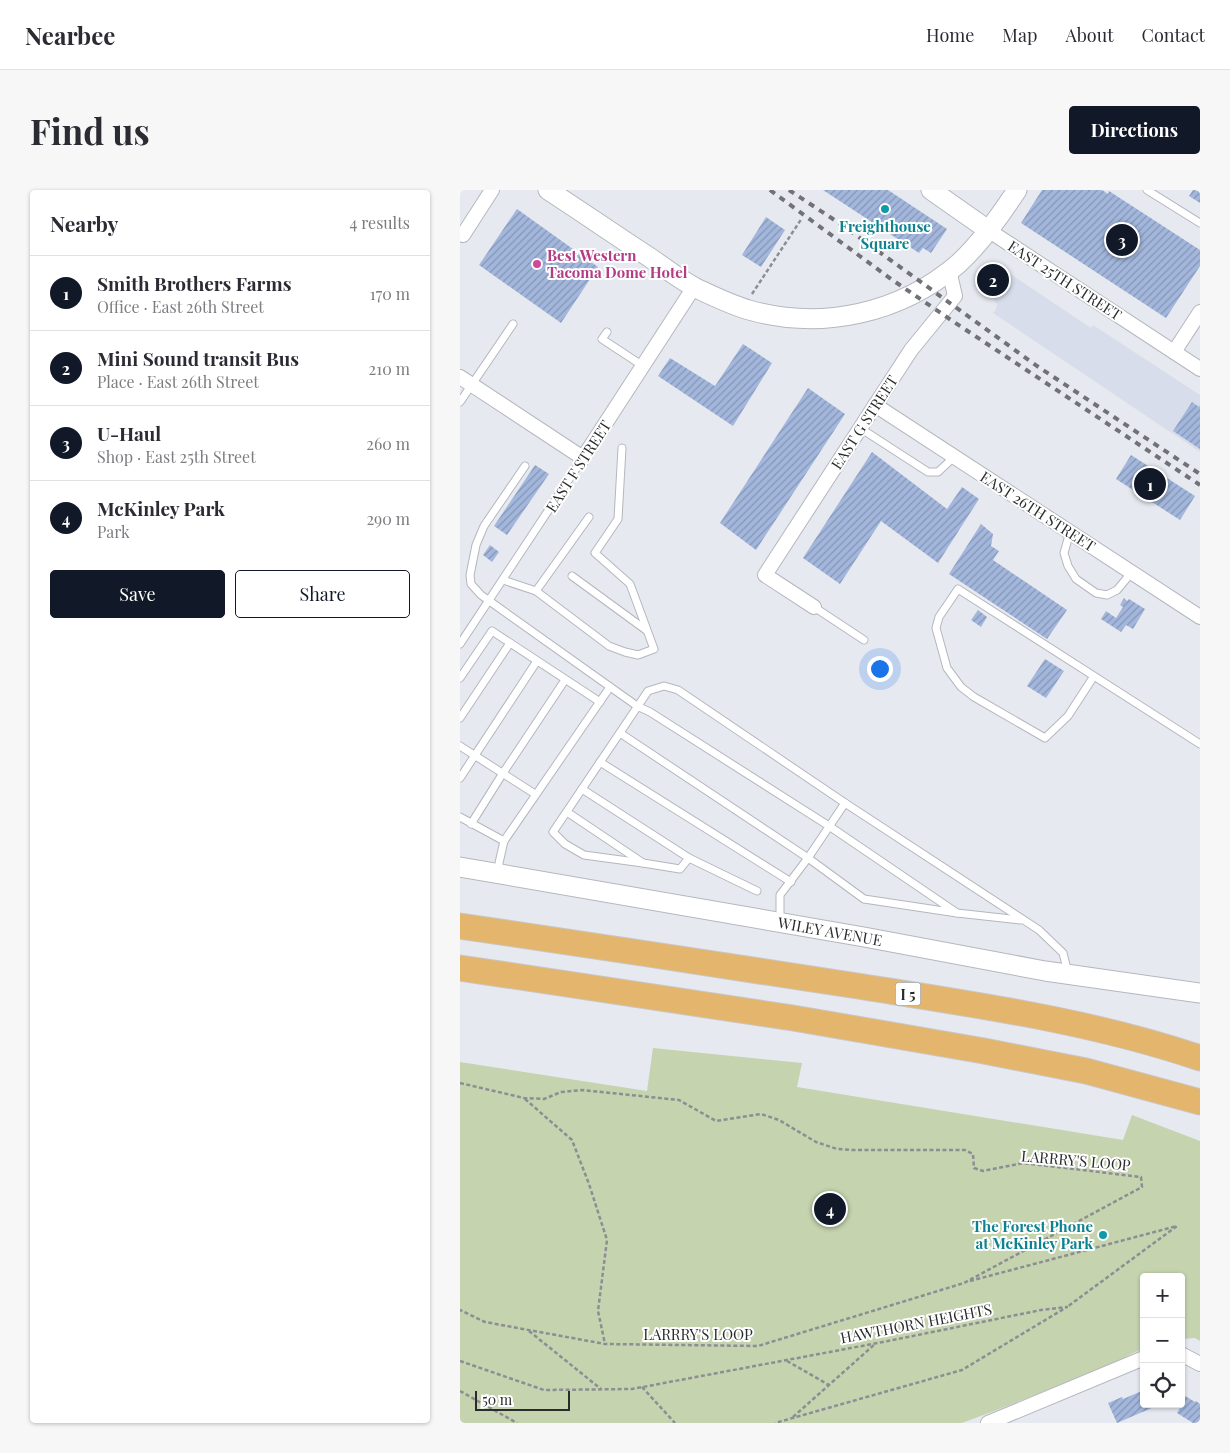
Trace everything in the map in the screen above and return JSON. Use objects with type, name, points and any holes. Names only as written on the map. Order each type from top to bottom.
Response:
[{"type":"highway","name":"I 5","points":[[460,926],[976,1005],[1076,1024],[1173,1049],[1200,1058]]},
{"type":"highway","points":[[460,968],[793,1018],[984,1051],[1086,1071],[1200,1102]]},
{"type":"highway","points":[[460,977],[793,1018]]},
{"type":"street","points":[[462,236],[492,190]]},
{"type":"street","points":[[548,190],[694,288],[748,310],[811,319],[833,318],[878,309],[931,284],[974,247],[1002,213],[1017,190]]},
{"type":"street","name":"EAST 25TH STREET","points":[[931,190],[988,230],[1200,369]]},
{"type":"street","name":"EAST G STREET","points":[[814,607],[765,575],[911,350],[956,296],[949,270]]},
{"type":"street","name":"EAST F STREET","points":[[583,458],[694,288]]},
{"type":"street","points":[[1174,352],[1200,312]]},
{"type":"street","points":[[466,381],[583,458]]},
{"type":"street","name":"EAST 26TH STREET","points":[[875,405],[1200,617]]},
{"type":"street","name":"WILEY AVENUE","points":[[460,868],[1068,974],[1200,993]]},
{"type":"street","points":[[1185,1356],[1200,1364]]},
{"type":"street","points":[[988,1423],[1140,1360]]},
{"type":"lane","points":[[1147,190],[1200,223]]},
{"type":"lane","points":[[460,402],[466,381],[513,324]]},
{"type":"lane","points":[[607,332],[602,340],[643,366]]},
{"type":"lane","points":[[860,428],[928,472],[938,472],[954,457]]},
{"type":"lane","points":[[503,580],[536,591],[609,646],[638,655],[654,649],[630,584],[595,553],[618,519],[622,448]]},
{"type":"lane","name":"EAST F STREET","points":[[460,644],[583,458]]},
{"type":"lane","points":[[525,466],[484,526],[476,545],[470,575],[471,584],[489,601],[637,706],[650,712],[829,826],[957,913]]},
{"type":"lane","points":[[536,591],[589,517]]},
{"type":"lane","points":[[1070,532],[1064,553],[1068,566],[1076,579],[1096,593],[1107,595],[1117,590],[1132,572]]},
{"type":"lane","points":[[572,576],[646,630]]},
{"type":"lane","points":[[1094,676],[1068,716],[1046,738],[974,697],[961,687],[947,668],[936,628],[939,617],[958,589],[1094,676],[1200,744]]},
{"type":"lane","points":[[814,607],[864,640]]},
{"type":"lane","points":[[460,678],[492,631],[600,702]]},
{"type":"lane","points":[[460,718],[510,643]]},
{"type":"lane","points":[[460,778],[537,661]]},
{"type":"lane","points":[[471,824],[564,680]]},
{"type":"lane","points":[[690,858],[680,869],[584,855],[564,844],[553,832],[648,691],[664,686],[678,690],[845,803],[1039,930],[1063,952],[1068,974]]},
{"type":"lane","points":[[499,874],[504,841],[610,687]]},
{"type":"lane","points":[[620,733],[808,858],[864,899],[957,913],[1023,920]]},
{"type":"lane","points":[[460,746],[535,794]]},
{"type":"lane","points":[[600,762],[791,882]]},
{"type":"lane","points":[[582,789],[690,858],[757,891]]},
{"type":"lane","points":[[780,923],[780,895],[808,858],[845,803]]},
{"type":"lane","points":[[567,812],[642,863]]},
{"type":"lane","points":[[460,817],[504,841]]},
{"type":"path","points":[[752,294],[802,218]]},
{"type":"path","name":"LARRRY'S LOOP","points":[[460,1083],[524,1098],[544,1099],[561,1092],[582,1090],[679,1100],[716,1121],[761,1114],[780,1120],[816,1142],[837,1149],[965,1150],[973,1154],[974,1168],[983,1171],[1023,1163],[1141,1177],[1142,1187],[964,1283],[758,1346],[605,1344],[485,1322],[460,1310]]},
{"type":"path","points":[[524,1098],[572,1140],[589,1184],[607,1240],[598,1311],[605,1344]]},
{"type":"path","points":[[775,1423],[962,1370],[1067,1307],[1177,1226],[964,1283]]},
{"type":"path","name":"HAWTHORN HEIGHTS","points":[[460,1361],[544,1390],[632,1389],[1041,1310],[1067,1307]]},
{"type":"path","points":[[528,1330],[602,1390]]},
{"type":"path","points":[[792,1418],[876,1343]]},
{"type":"path","points":[[786,1360],[829,1385]]},
{"type":"path","points":[[642,1388],[676,1423]]},
{"type":"path","points":[[460,1391],[516,1423]]},
{"type":"shaded area","points":[[994,263],[1091,328],[1093,325],[1200,395],[1200,452],[993,313],[997,305],[993,298],[976,286]]},
{"type":"green space","points":[[653,1048],[802,1063],[797,1087],[1123,1140],[1132,1115],[1200,1141],[1200,1341],[1195,1338],[1185,1339],[1185,1273],[1140,1273],[1140,1350],[1107,1366],[962,1423],[460,1423],[460,1062],[647,1091]]},
{"type":"building","name":"Freighthouse Square","points":[[823,190],[888,190],[947,229],[931,253],[923,248],[919,253]]},
{"type":"building","points":[[1042,190],[1102,190],[1108,194],[1109,191],[1200,250],[1200,266],[1166,318],[1021,223]]},
{"type":"building","points":[[1193,190],[1200,191],[1200,203],[1189,196]]},
{"type":"building","points":[[517,209],[598,267],[561,323],[479,265]]},
{"type":"building","points":[[766,217],[785,230],[761,267],[742,255]]},
{"type":"building","points":[[743,344],[772,363],[733,426],[658,376],[670,358],[715,386]]},
{"type":"building","points":[[808,388],[845,414],[756,550],[720,523]]},
{"type":"building","points":[[1192,402],[1199,407],[1200,405],[1200,449],[1173,431]]},
{"type":"building","points":[[872,452],[947,509],[962,487],[979,499],[938,563],[881,521],[840,584],[803,558]]},
{"type":"building","points":[[1131,455],[1195,496],[1180,520],[1116,479]]},
{"type":"building","points":[[535,465],[549,474],[507,535],[494,526]]},
{"type":"building","points":[[981,524],[993,534],[991,546],[999,551],[993,560],[1067,610],[1047,639],[949,574]]},
{"type":"building","points":[[490,545],[499,552],[492,562],[483,555]]},
{"type":"building","points":[[1124,598],[1145,609],[1133,629],[1126,625],[1121,632],[1101,619],[1106,611],[1116,618],[1123,607],[1120,605]]},
{"type":"building","points":[[978,610],[987,617],[981,627],[971,620]]},
{"type":"building","points":[[1045,659],[1064,671],[1046,698],[1027,686]]},
{"type":"building","points":[[1140,1392],[1140,1408],[1152,1408],[1117,1423],[1108,1403],[1122,1397],[1123,1399]]},
{"type":"building","points":[[1185,1396],[1200,1404],[1200,1423],[1193,1423],[1177,1413],[1180,1408],[1185,1408]]},
{"type":"railway","points":[[770,190],[891,279],[1200,485]]},
{"type":"railway","points":[[789,190],[842,225],[1037,366],[1200,474]]},
{"type":"place","name":"Freighthouse Square","points":[[885,209]]},
{"type":"place","name":"U-Haul","points":[[1122,240]]},
{"type":"place","name":"Best Western Tacoma Dome Hotel","points":[[537,264]]},
{"type":"place","name":"Mini Sound transit Bus","points":[[993,280]]},
{"type":"place","name":"Smith Brothers Farms","points":[[1150,484]]},
{"type":"place","name":"McKinley Park","points":[[830,1209]]},
{"type":"place","name":"The Forest Phone at McKinley Park","points":[[1103,1235]]}]
